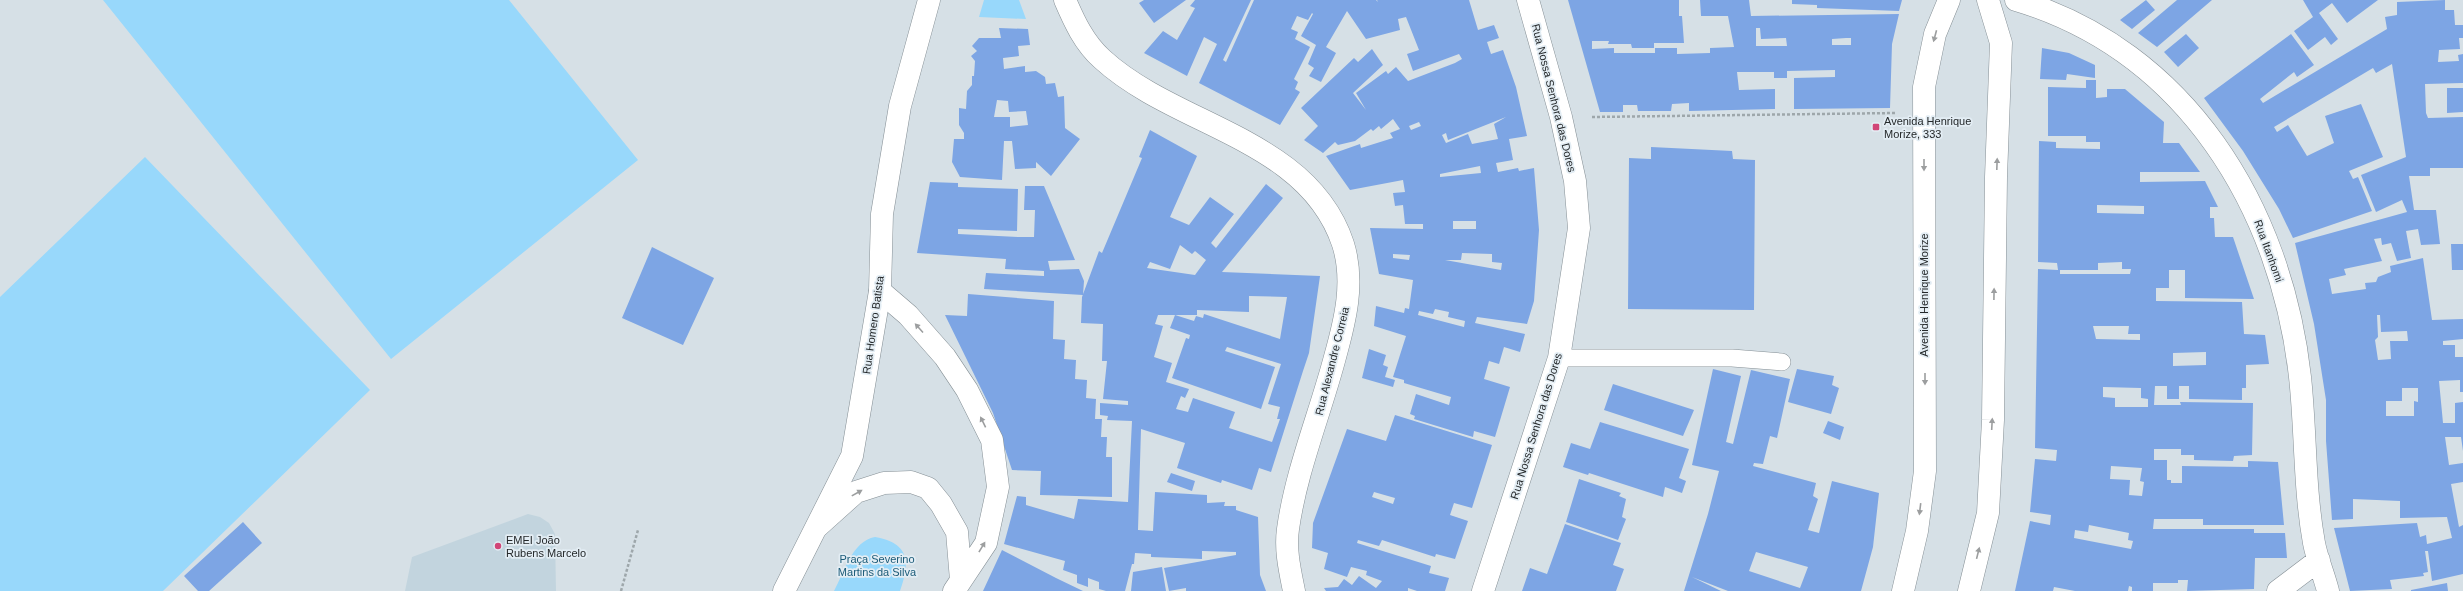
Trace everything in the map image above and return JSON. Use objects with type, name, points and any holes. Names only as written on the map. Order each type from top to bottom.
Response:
[{"type":"street","name":"Rua Homero Batista","points":[[784,591],[852,456],[880,291],[882,214],[900,106],[929,0]]},
{"type":"street","name":"Rua Alexandre Correia","points":[[1065,0],[1078,29],[1101,59],[1142,89],[1255,148],[1299,177],[1326,208],[1343,245],[1348,280],[1346,315],[1321,410],[1296,488],[1287,530],[1287,561],[1294,591]]},
{"type":"street","name":"Rua Nossa Senhora das Dores","points":[[1483,591],[1559,358],[1579,228],[1575,181],[1561,117],[1528,0]]},
{"type":"street","name":"Avenida Henrique Morize","points":[[1903,591],[1917,531],[1925,471],[1924,87],[1935,34],[1949,0]]},
{"type":"street","points":[[1969,591],[1988,513],[1993,420],[1996,177],[2001,43],[1988,0]]},
{"type":"street","name":"Rua Itanhomi","points":[[2016,0],[2071,20],[2115,45],[2159,81],[2193,115],[2238,177],[2266,236],[2286,298],[2300,377],[2305,461],[2314,543],[2328,591]]},
{"type":"street","points":[[880,291],[908,315],[945,357],[967,390],[992,440],[998,488],[986,543],[958,586]]},
{"type":"street","points":[[817,527],[856,492],[884,483],[911,482],[928,488],[941,504],[957,532],[958,586]]},
{"type":"street","points":[[2278,591],[2319,560]]},
{"type":"lane","points":[[1559,358],[1725,358],[1782,362]]},
{"type":"path","points":[[1561,117],[1924,112]]},
{"type":"path","points":[[621,591],[638,530]]},
{"type":"shaded area","name":"EMEI João Rubens Marcelo","points":[[528,514],[540,517],[549,523],[555,534],[556,591],[405,591],[412,557]]},
{"type":"green space","points":[[103,0],[509,0],[638,160],[391,359]]},
{"type":"green space","points":[[984,0],[1019,0],[1026,19],[979,17]]},
{"type":"green space","points":[[145,157],[370,390],[163,591],[0,591],[0,297]]},
{"type":"green space","name":"Praça Severino Martins da Silva","points":[[875,537],[895,544],[901,549],[904,555],[906,563],[900,591],[834,591],[845,567],[855,551],[867,540]]},
{"type":"building","points":[[1144,0],[1186,0],[1154,23],[1139,3]]},
{"type":"building","points":[[1195,0],[1251,0],[1223,60],[1226,62],[1254,0],[1376,0],[1378,2],[1377,0],[1469,0],[1478,30],[1494,25],[1499,38],[1487,42],[1491,54],[1503,50],[1516,87],[1527,136],[1509,139],[1513,160],[1496,163],[1498,172],[1518,168],[1519,171],[1534,168],[1539,230],[1534,301],[1527,324],[1477,317],[1475,323],[1525,334],[1520,352],[1504,347],[1499,364],[1489,361],[1484,379],[1510,387],[1495,437],[1474,431],[1473,437],[1414,419],[1415,416],[1410,414],[1416,394],[1449,405],[1451,397],[1404,383],[1404,380],[1393,377],[1406,336],[1374,326],[1376,306],[1404,313],[1405,308],[1409,309],[1413,280],[1379,274],[1370,228],[1423,229],[1423,224],[1405,224],[1403,205],[1395,206],[1393,193],[1405,192],[1403,180],[1350,190],[1326,156],[1360,144],[1361,148],[1393,138],[1390,133],[1400,129],[1393,119],[1381,129],[1379,126],[1373,131],[1371,129],[1355,141],[1338,145],[1335,142],[1323,153],[1304,140],[1318,126],[1301,108],[1354,58],[1358,62],[1372,49],[1383,65],[1353,93],[1366,110],[1356,93],[1386,71],[1388,74],[1396,67],[1408,81],[1455,63],[1462,59],[1459,54],[1413,71],[1407,54],[1419,50],[1406,17],[1398,19],[1400,30],[1366,39],[1347,11],[1326,47],[1336,53],[1321,82],[1309,76],[1314,68],[1308,64],[1316,45],[1301,36],[1313,14],[1312,13],[1308,20],[1297,16],[1291,29],[1298,32],[1295,39],[1310,47],[1294,79],[1298,82],[1295,89],[1300,92],[1280,125],[1199,83],[1217,44],[1204,37],[1187,76],[1144,53],[1163,31],[1177,40],[1195,8],[1190,6]],"holes":[[[1506,117],[1494,124],[1498,139],[1472,144],[1468,134],[1446,143],[1442,135],[1446,133],[1448,140]],[[1419,122],[1421,126],[1411,130],[1409,126]],[[1480,166],[1481,173],[1440,177],[1440,174]],[[1453,221],[1476,221],[1476,229],[1453,229]],[[1462,253],[1492,254],[1492,262],[1502,263],[1501,270],[1445,260],[1461,260]],[[1393,254],[1410,255],[1409,260],[1393,258]],[[1435,309],[1449,312],[1448,317],[1465,321],[1464,327],[1418,315],[1419,311],[1433,314]]]},
{"type":"building","points":[[1568,0],[1679,0],[1679,16],[1682,16],[1684,43],[1654,43],[1654,48],[1632,48],[1631,44],[1608,44],[1609,41],[1592,41],[1592,49],[1614,48],[1614,53],[1655,53],[1655,48],[1677,48],[1677,54],[1710,53],[1710,48],[1734,47],[1728,16],[1701,16],[1700,0],[1749,0],[1751,16],[1899,14],[1892,44],[1890,108],[1794,109],[1794,78],[1835,77],[1835,70],[1787,71],[1787,78],[1774,78],[1774,72],[1737,72],[1739,90],[1775,89],[1775,109],[1689,111],[1689,103],[1672,104],[1671,111],[1638,111],[1637,105],[1623,105],[1623,112],[1600,112]],"holes":[[[1756,28],[1760,28],[1761,39],[1786,38],[1787,46],[1756,46]],[[1851,38],[1851,45],[1832,45],[1832,39]]]},
{"type":"building","points":[[1792,0],[1902,0],[1899,11],[1817,8],[1817,5],[1792,4]]},
{"type":"building","points":[[2146,0],[2155,10],[2132,29],[2120,20]]},
{"type":"building","points":[[2177,0],[2212,0],[2157,47],[2138,33]]},
{"type":"building","points":[[2303,0],[2378,0],[2347,23],[2332,3],[2319,13],[2338,39],[2331,45],[2325,37],[2308,50],[2294,31],[2313,17]]},
{"type":"building","points":[[2445,0],[2445,10],[2454,10],[2455,25],[2463,25],[2463,38],[2459,38],[2460,49],[2439,50],[2438,62],[2459,61],[2458,55],[2463,54],[2463,83],[2425,84],[2426,113],[2428,118],[2463,117],[2463,168],[2430,168],[2430,176],[2409,176],[2414,210],[2436,210],[2440,244],[2421,245],[2418,229],[2406,231],[2411,258],[2397,261],[2391,243],[2382,245],[2381,238],[2374,239],[2382,261],[2344,269],[2346,275],[2329,279],[2332,294],[2366,289],[2365,283],[2376,282],[2378,277],[2391,272],[2390,266],[2423,258],[2432,320],[2463,319],[2463,339],[2443,341],[2443,345],[2455,345],[2455,357],[2463,357],[2463,392],[2460,392],[2460,380],[2439,381],[2443,423],[2455,423],[2455,403],[2463,402],[2463,451],[2461,437],[2445,437],[2449,465],[2463,463],[2463,482],[2451,484],[2459,527],[2463,525],[2463,574],[2432,581],[2428,551],[2425,551],[2428,572],[2423,573],[2424,576],[2390,580],[2392,589],[2350,591],[2334,528],[2417,523],[2420,537],[2426,535],[2427,544],[2452,538],[2447,517],[2400,518],[2400,501],[2353,499],[2353,519],[2332,520],[2326,441],[2326,400],[2314,324],[2295,243],[2407,212],[2402,200],[2376,212],[2361,175],[2406,157],[2392,64],[2376,73],[2373,68],[2274,127],[2277,132],[2288,125],[2307,156],[2334,143],[2325,116],[2361,104],[2383,157],[2349,171],[2353,179],[2358,177],[2372,211],[2293,238],[2279,209],[2243,151],[2204,98],[2291,34],[2314,65],[2297,77],[2294,72],[2260,99],[2263,103],[2387,29],[2385,17],[2397,15],[2397,2]],"holes":[[[2377,315],[2380,315],[2381,332],[2407,331],[2408,341],[2390,341],[2391,359],[2378,360],[2375,340],[2378,337]],[[2402,388],[2418,388],[2418,402],[2414,401],[2414,416],[2386,416],[2386,401],[2402,401]]]},
{"type":"building","points":[[999,28],[1028,29],[1030,45],[1018,46],[1019,56],[1003,58],[1004,69],[1025,66],[1025,72],[1036,71],[1045,77],[1046,84],[1055,83],[1058,97],[1064,96],[1065,128],[1080,139],[1051,176],[1036,162],[1036,168],[1015,169],[1012,141],[1004,141],[1002,180],[960,177],[952,162],[954,139],[964,139],[964,133],[959,125],[959,108],[966,109],[967,91],[972,85],[972,76],[974,76],[975,61],[971,56],[977,51],[972,46],[979,38],[1001,38]],"holes":[[[997,100],[1008,101],[1009,112],[1026,111],[1028,125],[1010,127],[1010,117],[994,117]]]},
{"type":"building","points":[[2186,34],[2199,48],[2178,67],[2164,52]]},
{"type":"building","points":[[2042,48],[2069,53],[2095,65],[2095,78],[2067,74],[2066,80],[2040,79]]},
{"type":"building","points":[[2086,80],[2096,80],[2096,98],[2107,97],[2107,89],[2125,89],[2164,122],[2163,143],[2179,143],[2200,172],[2140,172],[2140,182],[2205,181],[2218,207],[2210,207],[2210,218],[2214,218],[2215,237],[2233,237],[2254,299],[2185,298],[2185,270],[2169,270],[2169,288],[2156,288],[2156,301],[2242,302],[2244,334],[2265,335],[2269,364],[2246,365],[2246,388],[2242,388],[2242,400],[2189,399],[2189,386],[2179,386],[2179,399],[2167,399],[2167,386],[2155,386],[2154,405],[2181,405],[2180,402],[2253,403],[2252,455],[2234,456],[2233,461],[2194,460],[2194,455],[2181,455],[2181,449],[2154,449],[2154,460],[2167,460],[2167,480],[2171,480],[2171,483],[2182,483],[2182,466],[2248,467],[2248,461],[2278,462],[2284,525],[2203,525],[2203,519],[2154,519],[2153,529],[2254,529],[2254,533],[2285,533],[2287,558],[2255,558],[2254,589],[2187,591],[2188,580],[2178,580],[2178,583],[2153,583],[2153,591],[2132,591],[2132,587],[2129,586],[2128,591],[2075,591],[2054,587],[2053,591],[2015,591],[2030,521],[2050,525],[2051,515],[2030,512],[2035,459],[2056,461],[2057,450],[2035,448],[2038,269],[2058,270],[2057,263],[2038,262],[2039,141],[2056,142],[2056,148],[2100,149],[2100,142],[2086,142],[2086,136],[2048,136],[2048,87],[2086,88]],"holes":[[[2097,205],[2144,206],[2144,214],[2097,213]],[[2122,262],[2122,269],[2131,269],[2130,274],[2060,274],[2060,270],[2098,270],[2098,263]],[[2093,326],[2129,326],[2128,334],[2140,334],[2140,340],[2096,339]],[[2206,352],[2206,365],[2173,366],[2173,353]],[[2103,387],[2141,388],[2141,398],[2148,399],[2148,407],[2115,407],[2115,398],[2103,397]],[[2111,466],[2142,468],[2140,481],[2144,482],[2142,496],[2129,495],[2130,480],[2110,479]],[[2089,525],[2129,533],[2128,540],[2133,541],[2131,549],[2074,538],[2075,530],[2088,532]]]},
{"type":"building","points":[[2447,88],[2463,88],[2463,112],[2447,113]]},
{"type":"building","points":[[1150,130],[1197,156],[1170,217],[1189,225],[1210,197],[1234,214],[1211,243],[1216,248],[1266,184],[1283,198],[1222,272],[1320,276],[1309,353],[1271,472],[1259,468],[1252,490],[1222,480],[1221,483],[1177,468],[1185,443],[1141,429],[1138,530],[1153,531],[1155,492],[1207,495],[1207,503],[1225,502],[1224,506],[1236,506],[1236,510],[1258,517],[1260,575],[1266,591],[1186,591],[1186,588],[1169,591],[1164,568],[1236,555],[1236,552],[1202,551],[1202,559],[1151,557],[1151,554],[1135,553],[1134,564],[1132,564],[1125,591],[1106,591],[1099,589],[1099,582],[1088,578],[1088,587],[1077,583],[1077,575],[1063,570],[1065,561],[1004,544],[1017,496],[1026,497],[1026,505],[1074,519],[1078,499],[1128,502],[1132,421],[1107,420],[1108,416],[1100,415],[1100,403],[1128,405],[1128,401],[1103,399],[1107,361],[1102,361],[1103,324],[1081,323],[1082,297],[1099,251],[1102,253],[1142,158],[1139,157]],"holes":[[[1180,245],[1192,254],[1195,251],[1206,260],[1195,275],[1147,268],[1150,262],[1170,269]],[[1249,296],[1287,297],[1280,339],[1204,314],[1203,318],[1196,316],[1194,321],[1175,315],[1197,315],[1197,310],[1249,312]],[[1158,315],[1175,315],[1170,328],[1190,335],[1189,339],[1186,338],[1172,378],[1261,409],[1275,367],[1225,351],[1227,347],[1281,364],[1268,404],[1280,407],[1277,419],[1280,419],[1272,442],[1229,428],[1235,412],[1193,398],[1188,412],[1176,409],[1181,396],[1185,398],[1189,389],[1166,382],[1172,363],[1154,357],[1163,326],[1155,324]]]},
{"type":"building","points":[[1651,147],[1732,151],[1733,159],[1755,160],[1754,310],[1628,309],[1629,158],[1651,159]]},
{"type":"building","points":[[930,182],[958,183],[958,187],[1018,189],[1017,231],[958,229],[958,234],[1018,237],[1034,237],[1035,210],[1024,210],[1025,186],[1044,186],[1075,260],[1048,261],[1050,270],[1079,269],[1084,281],[1083,295],[984,289],[986,273],[1044,276],[1044,271],[1005,269],[1006,259],[917,253]]},
{"type":"building","points":[[2451,244],[2463,244],[2463,270],[2452,270]]},
{"type":"building","points":[[652,247],[714,278],[683,345],[622,318]]},
{"type":"building","points":[[968,294],[1054,301],[1053,339],[1065,340],[1064,359],[1076,360],[1075,379],[1087,380],[1086,398],[1096,399],[1095,419],[1102,419],[1101,437],[1107,437],[1106,457],[1112,457],[1112,497],[1040,495],[1041,471],[1012,470],[993,413],[945,315],[967,316]]},
{"type":"building","points":[[1369,349],[1386,355],[1383,365],[1388,367],[1385,377],[1395,380],[1393,387],[1362,378]]},
{"type":"building","points":[[1713,369],[1741,376],[1726,442],[1733,444],[1751,370],[1790,379],[1777,438],[1770,436],[1763,464],[1754,463],[1753,466],[1816,483],[1813,496],[1818,499],[1808,530],[1819,533],[1832,481],[1879,493],[1873,547],[1861,591],[1728,591],[1692,577],[1721,591],[1684,591],[1708,514],[1719,471],[1692,465]],"holes":[[[1756,552],[1808,567],[1800,588],[1749,571]]]},
{"type":"building","points":[[1797,369],[1834,376],[1832,385],[1839,388],[1831,414],[1788,402]]},
{"type":"building","points":[[1613,384],[1694,410],[1683,436],[1604,410]]},
{"type":"building","points":[[1395,415],[1492,445],[1472,508],[1454,503],[1450,515],[1468,521],[1455,559],[1436,554],[1435,557],[1382,540],[1379,546],[1358,540],[1357,543],[1431,566],[1429,573],[1449,578],[1445,591],[1417,591],[1408,588],[1408,591],[1326,591],[1324,588],[1338,587],[1344,579],[1352,585],[1359,576],[1376,588],[1382,581],[1366,575],[1367,571],[1351,567],[1347,577],[1324,569],[1328,553],[1312,548],[1313,523],[1347,429],[1386,441]],"holes":[[[1374,492],[1395,498],[1393,504],[1372,497]]]},
{"type":"building","points":[[1828,421],[1844,427],[1840,440],[1823,433]]},
{"type":"building","points":[[1600,422],[1689,449],[1679,478],[1686,481],[1682,493],[1665,487],[1663,497],[1589,473],[1588,475],[1563,467],[1571,443],[1590,449]]},
{"type":"building","points":[[1171,473],[1195,481],[1192,491],[1167,482]]},
{"type":"building","points":[[1579,479],[1621,493],[1619,496],[1626,499],[1622,517],[1626,519],[1618,540],[1566,522]]},
{"type":"building","points":[[243,522],[262,543],[209,591],[198,591],[184,576]]},
{"type":"building","points":[[1565,524],[1621,543],[1613,565],[1624,569],[1616,591],[1522,591],[1530,568],[1547,574]]},
{"type":"building","points":[[1002,550],[1056,578],[1083,591],[983,591]]},
{"type":"building","points":[[1162,567],[1166,591],[1131,591],[1133,572]]},
{"type":"building","points":[[2447,583],[2448,591],[2411,591],[2411,590]]},
{"type":"place","name":"Avenida Henrique Morize, 333","points":[[1876,127]]},
{"type":"place","name":"EMEI João Rubens Marcelo","points":[[498,546]]}]
